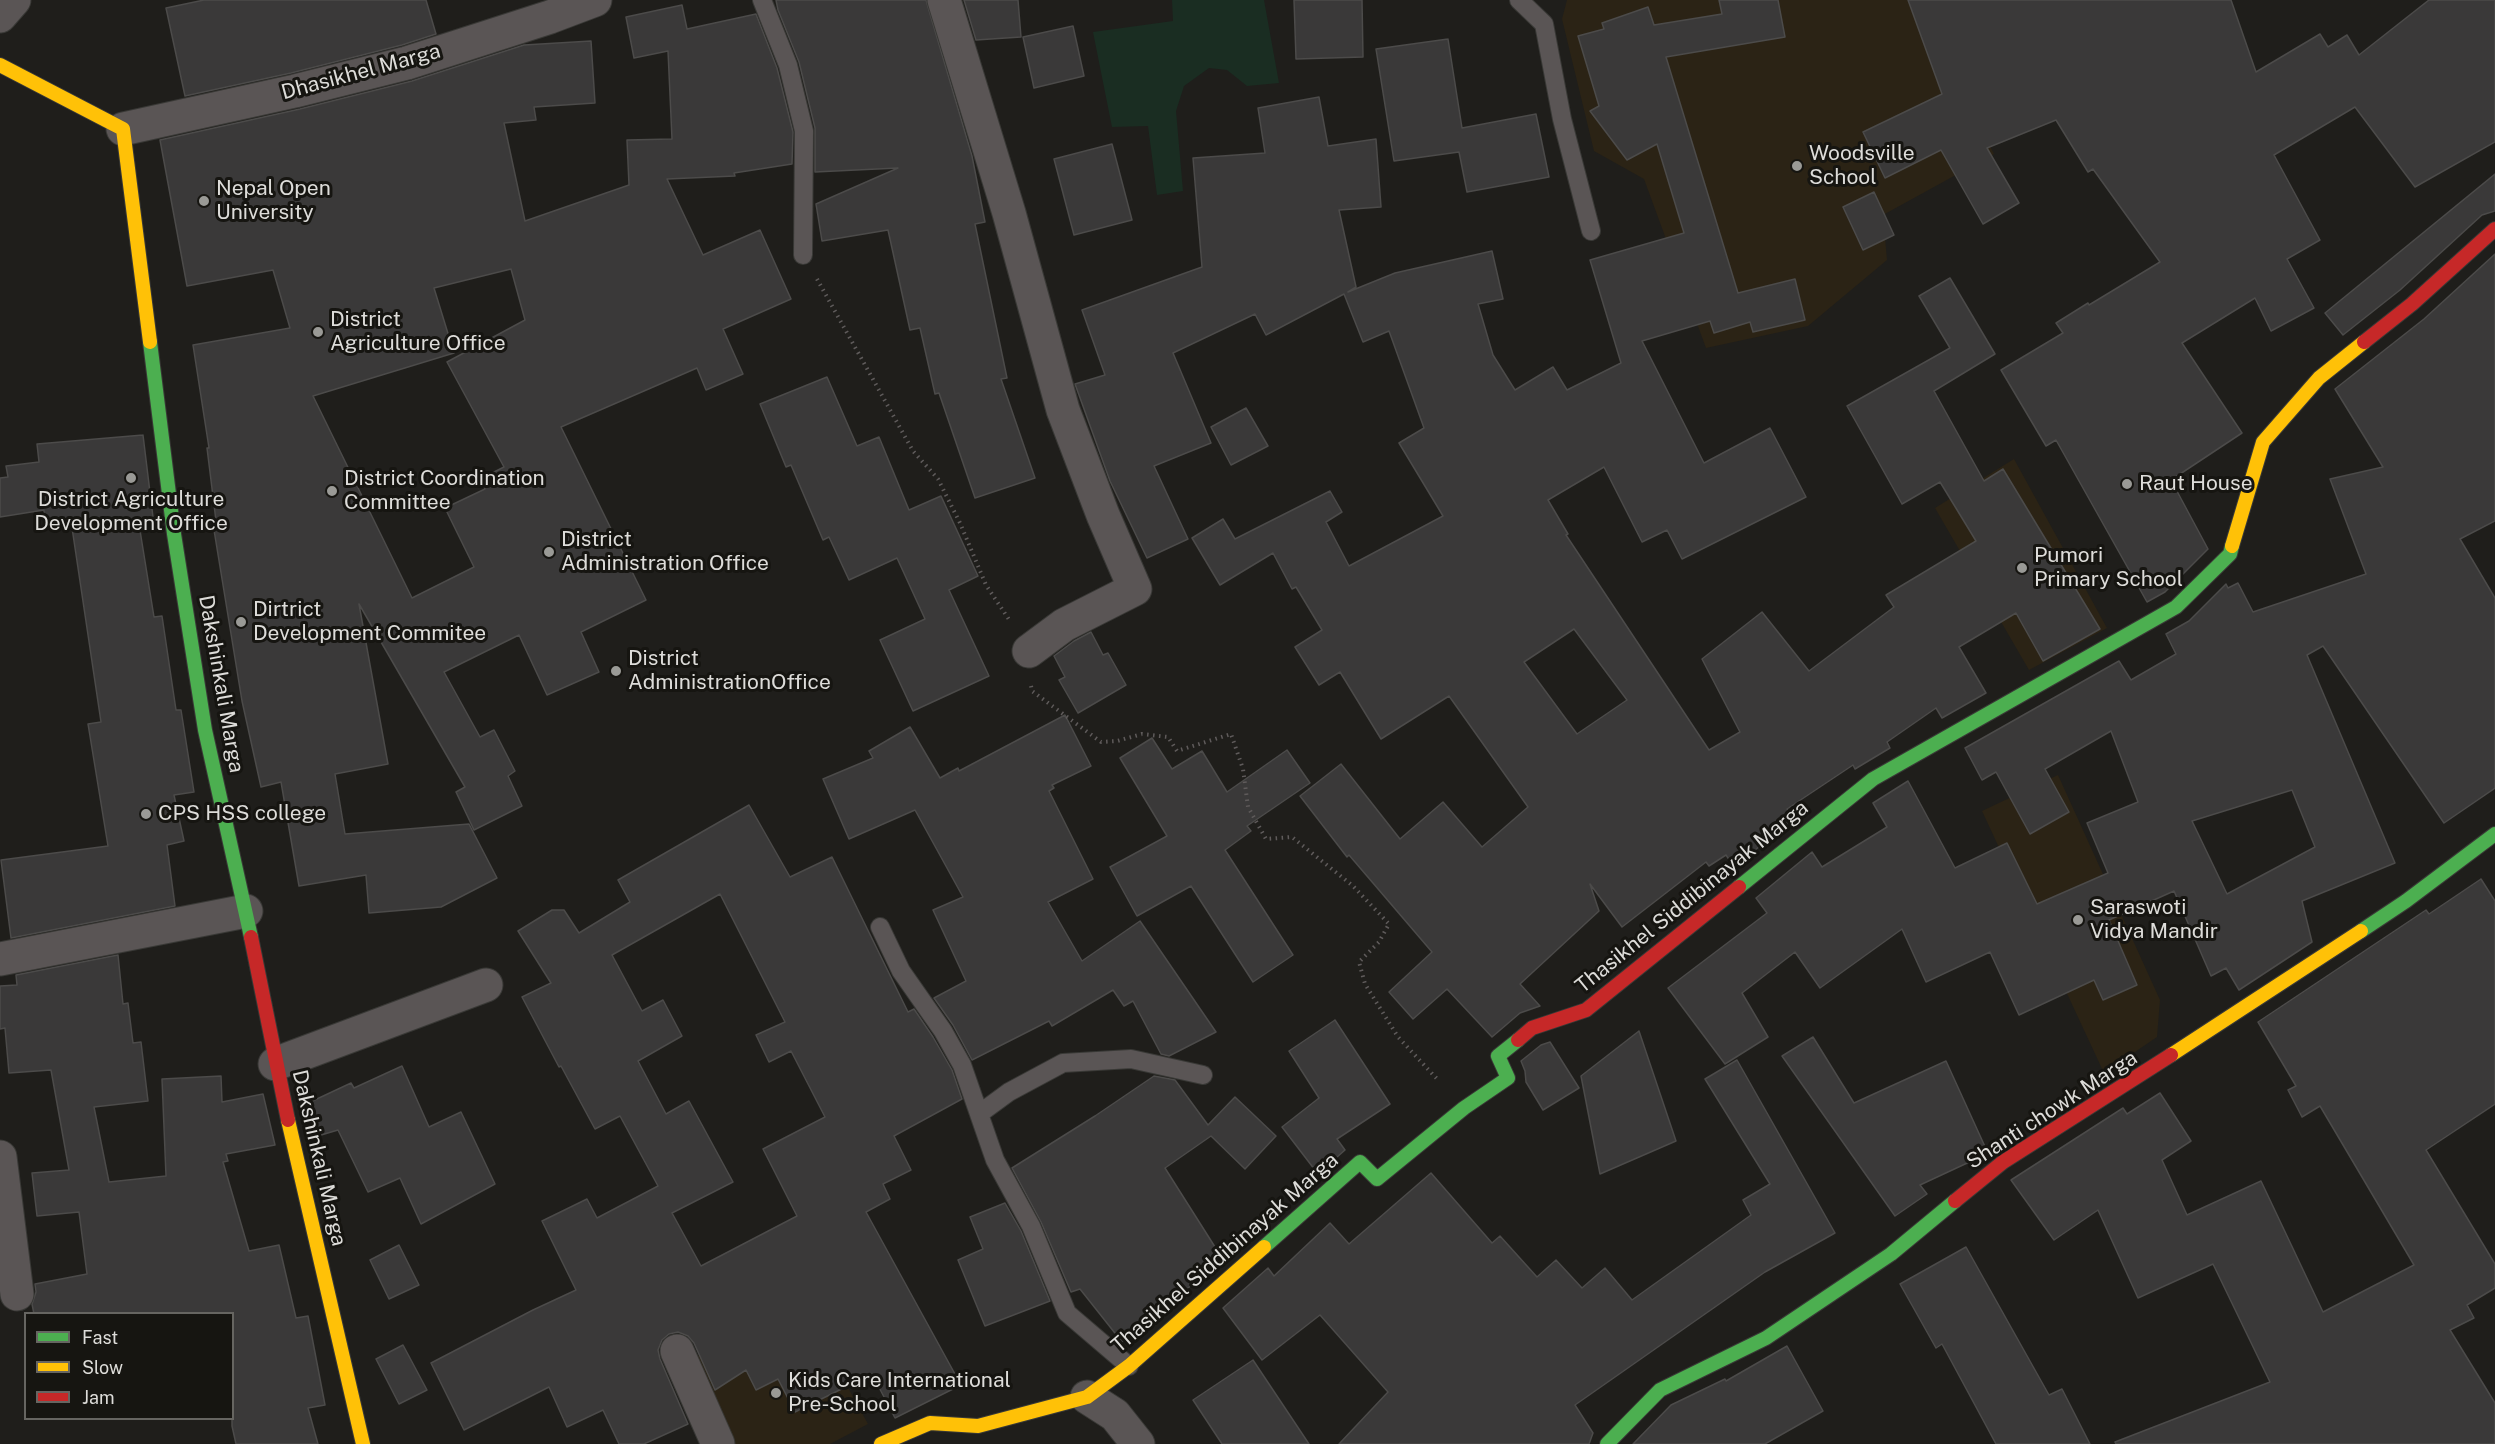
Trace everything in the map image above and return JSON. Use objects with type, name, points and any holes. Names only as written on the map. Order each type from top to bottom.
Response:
[{"type":"street","points":[[0,16],[14,0]]},
{"type":"street","name":"Dhasikhel Marga","points":[[123,129],[296,91],[407,63],[595,0]]},
{"type":"street","points":[[944,0],[1009,213],[1063,410],[1135,589],[1064,624],[1029,651]]},
{"type":"street","points":[[0,65],[123,129]]},
{"type":"street","name":"Dakshinkali Marga","points":[[123,129],[173,522],[205,730],[246,911],[275,1064],[363,1444]]},
{"type":"street","name":"Thasikhel Siddibinayak Marga","points":[[881,1444],[930,1424],[978,1426],[1087,1397],[1129,1366],[1360,1162],[1377,1179],[1464,1108],[1508,1078],[1498,1056],[1532,1028],[1586,1010],[1873,778],[2176,607],[2230,554],[2263,442],[2319,378],[2412,304],[2495,229]]},
{"type":"street","name":"Shanti chowk Marga","points":[[1606,1444],[1660,1390],[1766,1338],[1891,1254],[2003,1162],[2158,1066],[2278,987],[2406,901],[2495,834]]},
{"type":"street","points":[[0,959],[246,911]]},
{"type":"street","points":[[275,1064],[486,985]]},
{"type":"street","points":[[0,1157],[17,1294]]},
{"type":"street","points":[[677,1351],[718,1444]]},
{"type":"street","points":[[1087,1397],[1115,1415],[1138,1444]]},
{"type":"lane","points":[[762,0],[788,65],[804,131],[803,255]]},
{"type":"lane","points":[[1520,0],[1544,24],[1562,119],[1591,231]]},
{"type":"lane","points":[[880,927],[901,971],[943,1031],[963,1065],[995,1160],[1031,1226],[1068,1313],[1129,1366]]},
{"type":"lane","points":[[979,1114],[1009,1092],[1063,1064],[1131,1059],[1203,1075]]},
{"type":"path","points":[[803,255],[913,451],[938,479],[960,523],[986,585],[1029,651],[1032,691],[1101,742],[1117,741],[1142,734],[1168,737],[1177,751],[1231,734],[1243,769],[1248,807],[1266,839],[1292,837],[1353,886],[1389,924],[1379,942],[1359,962],[1365,984],[1398,1037],[1464,1108]]},
{"type":"shaded area","name":"Woodsville School","points":[[1567,0],[1935,0],[1983,132],[1994,154],[1883,215],[1887,260],[1808,326],[1706,348],[1644,179],[1594,151],[1562,19]]},
{"type":"shaded area","name":"Pumori Primary School","points":[[2014,459],[2107,628],[2029,670],[1935,508]]},
{"type":"shaded area","name":"Saraswoti Vidya Mandir","points":[[2058,775],[2160,1000],[2157,1037],[2104,1073],[1982,811]]},
{"type":"shaded area","name":"Kids Care International Pre-School","points":[[800,1300],[868,1424],[830,1444],[728,1444],[685,1363]]},
{"type":"green space","points":[[1172,0],[1264,0],[1279,83],[1247,86],[1227,70],[1209,68],[1184,86],[1176,111],[1183,191],[1157,195],[1148,126],[1112,127],[1093,32],[1173,21]]},
{"type":"building","points":[[204,0],[426,0],[436,34],[291,73],[185,96],[166,8]]},
{"type":"building","points":[[776,0],[926,0],[972,156],[985,222],[975,224],[1007,378],[1001,379],[1035,478],[975,498],[939,393],[935,394],[920,328],[910,330],[888,230],[822,241],[816,204],[898,168],[815,172],[815,128],[799,62]]},
{"type":"building","points":[[964,0],[1018,0],[1021,37],[976,40]]},
{"type":"building","points":[[1294,0],[1362,0],[1363,57],[1296,59]]},
{"type":"building","points":[[1719,0],[1778,0],[1785,37],[1666,57],[1738,293],[1795,279],[1805,320],[1753,332],[1750,322],[1714,333],[1710,321],[1642,341],[1704,463],[1770,428],[1806,497],[1682,559],[1667,530],[1642,542],[1604,467],[1548,500],[1568,534],[1566,535],[1709,750],[1740,732],[1702,659],[1762,612],[1809,671],[1894,607],[1886,595],[1976,541],[1940,482],[1902,504],[1847,406],[1950,348],[1919,296],[1950,278],[1995,354],[1934,391],[1984,481],[2003,469],[2100,629],[2043,661],[2016,613],[1959,647],[1986,693],[1942,718],[1936,708],[1887,742],[1890,748],[1855,769],[1853,765],[1787,809],[1789,813],[1785,815],[1790,822],[1734,867],[1726,855],[1709,866],[1706,862],[1622,927],[1590,884],[1599,911],[1520,984],[1540,1006],[1520,1013],[1492,1037],[1447,989],[1413,1019],[1389,992],[1432,952],[1349,855],[1347,857],[1300,796],[1341,764],[1400,839],[1443,802],[1482,847],[1528,807],[1449,696],[1381,739],[1340,672],[1319,685],[1295,647],[1322,630],[1296,587],[1292,589],[1273,553],[1220,585],[1192,538],[1223,519],[1235,539],[1330,491],[1342,512],[1326,522],[1349,566],[1443,516],[1399,443],[1424,428],[1389,331],[1363,342],[1344,294],[1266,335],[1255,314],[1173,353],[1211,443],[1154,466],[1188,539],[1147,558],[1110,481],[1075,384],[1105,375],[1082,310],[1202,267],[1193,158],[1265,153],[1258,108],[1319,97],[1328,146],[1376,139],[1381,207],[1339,210],[1356,287],[1348,292],[1395,273],[1492,251],[1503,299],[1478,304],[1493,355],[1515,390],[1553,367],[1567,390],[1621,363],[1590,260],[1684,233],[1657,144],[1627,160],[1590,111],[1599,106],[1578,36],[1604,29],[1602,23],[1648,7],[1654,25],[1722,14]],"holes":[[[1574,629],[1627,700],[1577,734],[1524,662]]]},
{"type":"building","points":[[1908,0],[2231,0],[2256,72],[2320,34],[2328,47],[2347,35],[2359,55],[2429,0],[2495,0],[2495,142],[2415,187],[2355,107],[2274,155],[2320,240],[2287,259],[2314,308],[2271,331],[2255,298],[2182,343],[2242,433],[2171,480],[2208,549],[2165,592],[2147,602],[2056,440],[2046,446],[2001,370],[2063,333],[2056,323],[2160,262],[2093,169],[2088,172],[2056,120],[1987,148],[2019,203],[1983,224],[1941,150],[1885,178],[1863,132],[1942,94]]},
{"type":"building","points":[[682,5],[687,29],[756,14],[777,68],[793,132],[792,164],[734,173],[735,176],[667,179],[703,255],[760,230],[791,299],[723,329],[743,374],[706,390],[697,368],[561,427],[646,600],[581,632],[599,672],[547,695],[519,635],[444,672],[480,737],[494,730],[515,771],[508,776],[522,806],[474,830],[456,792],[465,787],[359,604],[388,764],[335,774],[345,834],[469,824],[497,878],[441,907],[369,913],[366,875],[299,886],[281,782],[261,787],[242,701],[214,530],[217,529],[207,448],[209,448],[193,345],[290,328],[273,270],[187,286],[160,140],[412,81],[524,45],[591,41],[595,103],[534,107],[536,120],[504,123],[525,221],[629,185],[627,140],[672,139],[668,51],[634,58],[626,17]],"holes":[[[511,269],[525,320],[447,362],[504,467],[480,479],[485,489],[445,508],[474,567],[412,598],[313,396],[454,353],[434,288]]]},
{"type":"building","points":[[1073,26],[1084,76],[1034,88],[1023,37]]},
{"type":"building","points":[[1448,39],[1462,128],[1536,114],[1549,177],[1467,192],[1459,152],[1394,161],[1376,49]]},
{"type":"building","points":[[1112,144],[1132,220],[1074,235],[1054,159]]},
{"type":"building","points":[[2495,174],[2495,211],[2482,215],[2400,290],[2343,335],[2325,313]]},
{"type":"building","points":[[1874,192],[1894,235],[1863,250],[1843,207]]},
{"type":"building","points":[[2495,254],[2495,521],[2460,539],[2495,598],[2495,788],[2444,823],[2323,646],[2307,655],[2395,863],[2302,901],[2312,942],[2239,990],[2226,968],[2211,976],[2174,891],[2109,920],[2137,985],[2103,1000],[2094,980],[2019,1015],[1990,952],[1926,982],[1902,929],[1820,988],[1795,952],[1742,993],[1768,1037],[1725,1064],[1668,988],[1767,913],[1756,898],[1812,852],[1822,867],[1887,827],[1873,803],[1908,781],[1955,868],[2007,843],[2037,904],[2108,873],[2087,823],[2138,802],[2111,731],[2045,769],[2069,812],[2030,834],[1996,772],[1982,780],[1965,748],[2119,661],[2131,680],[2176,654],[2166,634],[2189,621],[2226,584],[2228,588],[2238,583],[2253,612],[2366,574],[2330,479],[2383,467],[2335,389],[2424,319]],"holes":[[[2292,790],[2315,847],[2227,894],[2192,821]]]},
{"type":"building","points":[[827,377],[857,446],[879,437],[909,510],[941,496],[978,576],[949,590],[989,676],[913,711],[880,640],[925,619],[897,558],[849,580],[829,537],[823,540],[791,465],[786,467],[760,404]]},
{"type":"building","points":[[1246,408],[1268,446],[1231,465],[1211,427]]},
{"type":"building","points":[[143,435],[153,517],[138,518],[154,617],[162,616],[176,710],[181,710],[194,792],[174,795],[184,841],[167,845],[175,906],[11,938],[1,860],[108,846],[88,724],[101,722],[71,521],[45,523],[44,510],[0,517],[0,478],[8,477],[6,466],[39,462],[37,444]]},
{"type":"building","points":[[1091,632],[1103,655],[1108,653],[1126,685],[1078,713],[1059,680],[1065,677],[1054,656]]},
{"type":"building","points":[[1065,715],[1091,766],[1052,785],[1054,788],[1049,791],[1093,879],[1048,902],[1082,961],[1140,921],[1216,1032],[1169,1056],[1161,1054],[1133,1001],[1124,1006],[1113,990],[1052,1026],[1049,1021],[972,1060],[953,1025],[934,998],[966,981],[933,910],[963,897],[915,810],[849,839],[823,779],[873,758],[869,751],[910,727],[940,778],[958,768],[959,771]]},
{"type":"building","points":[[1152,738],[1172,769],[1202,751],[1227,792],[1287,750],[1310,783],[1247,826],[1251,831],[1225,850],[1293,955],[1253,982],[1191,886],[1137,916],[1110,867],[1167,836],[1120,758]]},
{"type":"building","points":[[749,805],[790,877],[832,857],[908,1012],[914,1009],[933,1037],[952,1070],[962,1099],[894,1136],[911,1170],[883,1184],[890,1199],[866,1212],[961,1385],[895,1418],[872,1374],[795,1412],[778,1379],[756,1390],[746,1370],[715,1390],[694,1343],[688,1336],[678,1332],[669,1334],[662,1340],[658,1350],[688,1424],[644,1444],[619,1444],[603,1410],[567,1427],[549,1387],[464,1430],[431,1363],[576,1290],[542,1221],[587,1199],[597,1218],[658,1186],[620,1116],[595,1129],[522,997],[551,983],[518,931],[552,910],[564,910],[579,933],[630,902],[618,880]],"holes":[[[720,894],[785,1022],[756,1035],[769,1062],[791,1051],[825,1117],[763,1149],[797,1216],[701,1266],[672,1213],[733,1182],[689,1101],[666,1114],[638,1061],[682,1036],[663,1000],[642,1011],[612,955]]]},
{"type":"building","points":[[2481,879],[2495,901],[2495,1104],[2426,1150],[2495,1264],[2495,1288],[2467,1305],[2474,1318],[2450,1330],[2495,1403],[2495,1444],[2116,1444],[2115,1442],[2270,1382],[2213,1264],[2138,1298],[2098,1210],[2054,1240],[2011,1180],[2123,1108],[2127,1114],[2160,1093],[2191,1141],[2162,1160],[2187,1215],[2261,1181],[2323,1312],[2414,1265],[2320,1106],[2302,1117],[2288,1090],[2296,1086],[2258,1022],[2426,910],[2429,914]]},
{"type":"building","points":[[118,955],[123,1004],[128,1003],[133,1043],[141,1042],[148,1101],[94,1107],[109,1182],[166,1176],[162,1079],[221,1076],[222,1102],[263,1094],[275,1145],[226,1154],[228,1161],[223,1162],[249,1251],[279,1245],[296,1318],[308,1316],[325,1405],[308,1408],[318,1444],[236,1444],[232,1426],[232,1420],[234,1420],[234,1312],[34,1312],[32,1304],[36,1292],[35,1284],[87,1274],[79,1212],[37,1216],[32,1173],[69,1170],[51,1070],[9,1073],[5,1028],[0,1029],[0,986],[17,985],[16,975]]},
{"type":"building","points":[[1335,1020],[1390,1104],[1337,1139],[1345,1150],[1318,1174],[1282,1127],[1319,1098],[1289,1051]]},
{"type":"building","points":[[1639,1031],[1676,1141],[1600,1174],[1581,1076]]},
{"type":"building","points":[[1813,1037],[1854,1103],[1946,1061],[1987,1151],[1978,1158],[1920,1185],[1927,1194],[1895,1216],[1782,1056]]},
{"type":"building","points":[[1550,1042],[1579,1088],[1543,1110],[1526,1082],[1521,1061],[1541,1045]]},
{"type":"building","points":[[1737,1060],[1835,1233],[1765,1272],[1575,1405],[1593,1433],[1589,1444],[1339,1444],[1388,1392],[1320,1315],[1262,1360],[1223,1308],[1268,1268],[1274,1276],[1330,1223],[1349,1244],[1431,1173],[1492,1243],[1500,1236],[1537,1277],[1556,1260],[1582,1288],[1605,1268],[1632,1300],[1751,1215],[1743,1200],[1770,1184],[1705,1079]]},
{"type":"building","points":[[402,1066],[429,1127],[461,1112],[495,1184],[421,1224],[400,1178],[368,1192],[338,1130],[311,1138],[304,1105],[351,1083],[354,1088]]},
{"type":"building","points":[[1154,1076],[1175,1080],[1208,1125],[1235,1097],[1276,1136],[1245,1169],[1211,1136],[1165,1168],[1222,1258],[1122,1342],[1080,1289],[1071,1292],[1041,1222],[1012,1168]]},
{"type":"building","points":[[1005,1203],[1021,1231],[1050,1301],[985,1326],[958,1260],[983,1249],[970,1217]]},
{"type":"building","points":[[399,1245],[419,1285],[389,1299],[370,1260]]},
{"type":"building","points":[[1966,1247],[2049,1395],[2062,1389],[2090,1444],[1996,1444],[1942,1344],[1936,1348],[1900,1284]]},
{"type":"building","points":[[403,1345],[427,1390],[399,1404],[376,1359]]},
{"type":"building","points":[[1787,1346],[1823,1411],[1765,1444],[1633,1444],[1671,1405],[1725,1379],[1726,1381]]},
{"type":"building","points":[[1253,1360],[1309,1444],[1222,1444],[1193,1400]]},
{"type":"traffic: fast","points":[[150,342],[174,534],[205,730],[251,937]]},
{"type":"traffic: fast","points":[[1739,887],[1873,779],[2176,607],[2230,554],[2232,546]]},
{"type":"traffic: fast","points":[[2361,931],[2406,901],[2495,834]]},
{"type":"traffic: fast","points":[[1264,1247],[1360,1162],[1377,1179],[1464,1108],[1508,1078],[1498,1056],[1518,1040]]},
{"type":"traffic: fast","points":[[1607,1444],[1660,1390],[1766,1338],[1891,1254],[1955,1201]]},
{"type":"traffic: slow","points":[[0,65],[123,129],[150,342]]},
{"type":"traffic: slow","points":[[2232,546],[2263,442],[2319,378],[2364,342]]},
{"type":"traffic: slow","points":[[2171,1055],[2361,931]]},
{"type":"traffic: slow","points":[[288,1120],[363,1444]]},
{"type":"traffic: slow","points":[[881,1444],[930,1423],[978,1426],[1087,1397],[1129,1366],[1264,1247]]},
{"type":"traffic: jam","points":[[2364,342],[2412,304],[2495,229]]},
{"type":"traffic: jam","points":[[1518,1040],[1532,1028],[1586,1010],[1739,887]]},
{"type":"traffic: jam","points":[[251,937],[288,1120]]},
{"type":"traffic: jam","points":[[1955,1201],[2003,1162],[2171,1055]]},
{"type":"place","name":"Woodsville School","points":[[1797,166]]},
{"type":"place","name":"Nepal Open University","points":[[204,201]]},
{"type":"place","name":"District Agriculture Office","points":[[318,332]]},
{"type":"place","name":"District Agriculture Development Office","points":[[131,478]]},
{"type":"place","name":"Raut House","points":[[2127,484]]},
{"type":"place","name":"District Coordination Committee","points":[[332,491]]},
{"type":"place","name":"District Administration Office","points":[[549,552]]},
{"type":"place","name":"Pumori Primary School","points":[[2022,568]]},
{"type":"place","name":"Dirtrict Development Commitee","points":[[241,622]]},
{"type":"place","name":"District AdministrationOffice","points":[[616,671]]},
{"type":"place","name":"CPS HSS college","points":[[146,814]]},
{"type":"place","name":"Saraswoti Vidya Mandir","points":[[2078,920]]},
{"type":"place","name":"Kids Care International Pre-School","points":[[776,1393]]}]
